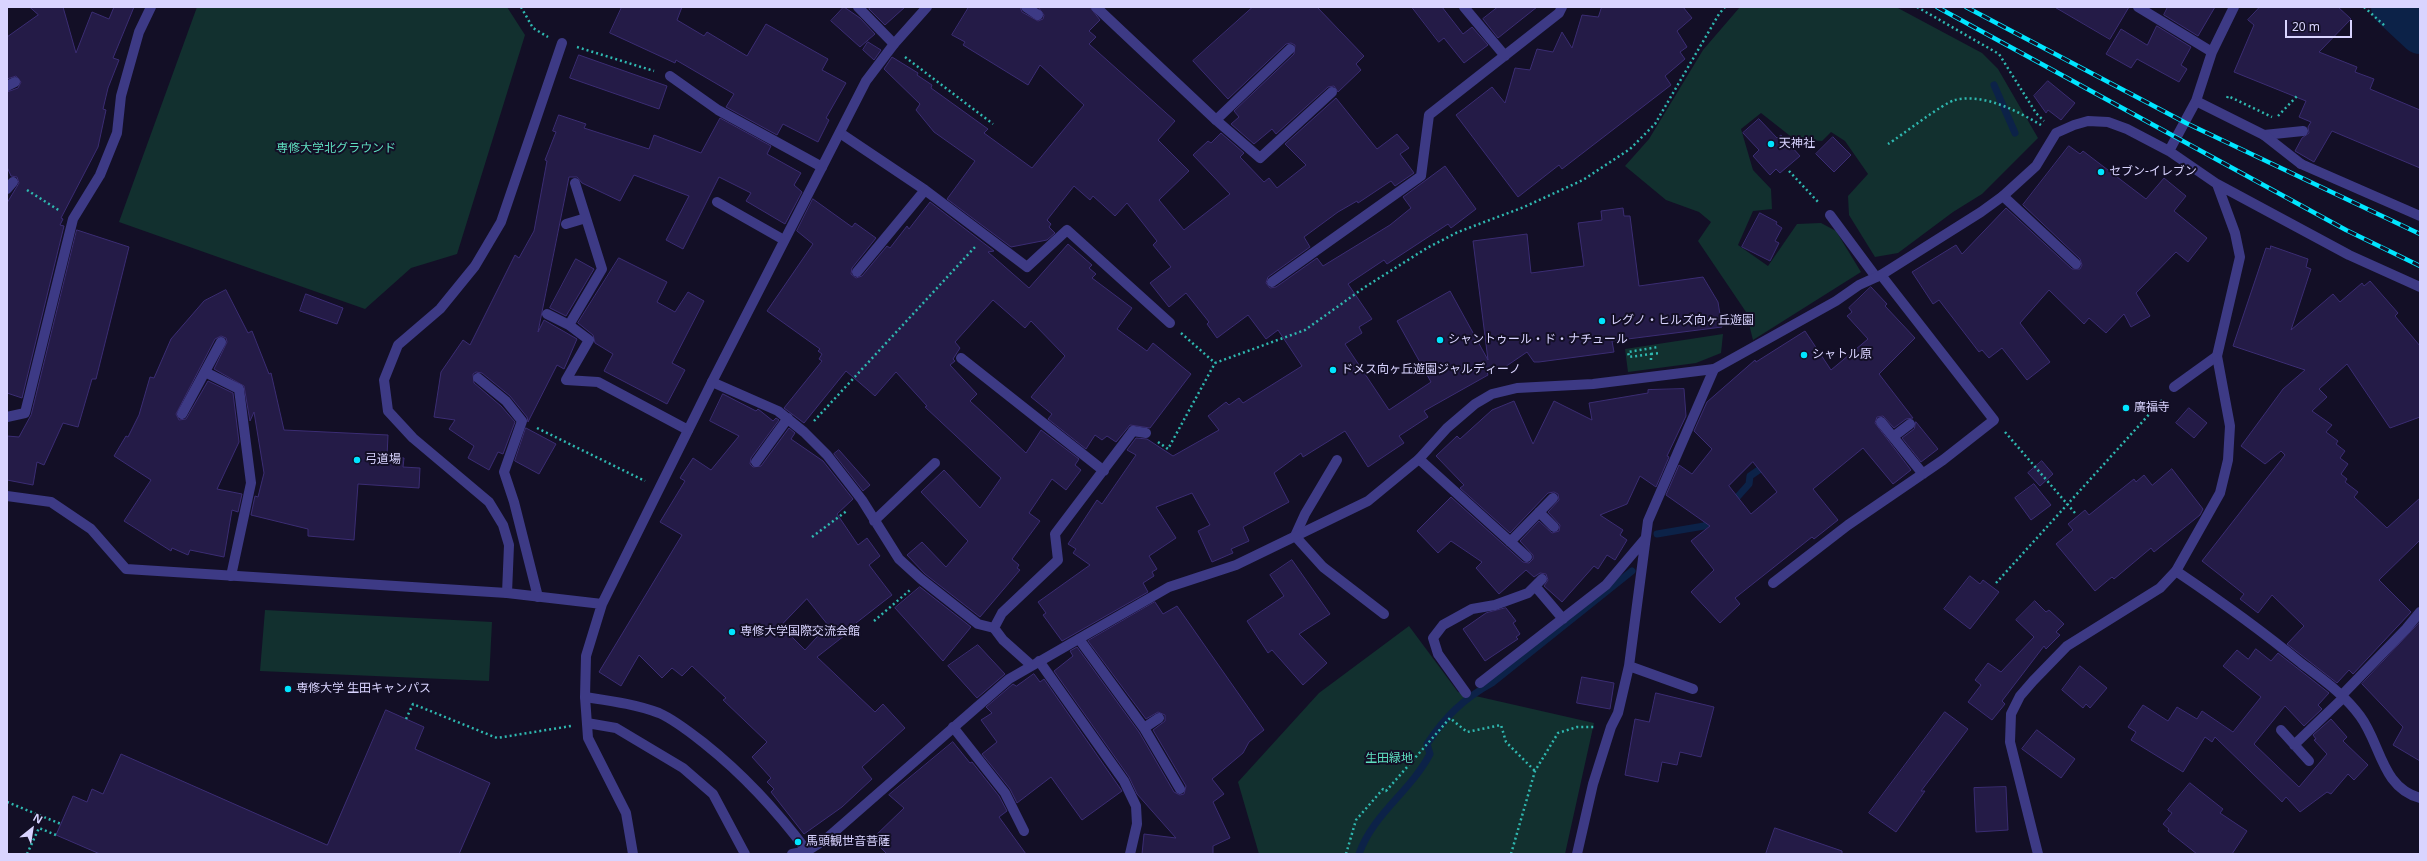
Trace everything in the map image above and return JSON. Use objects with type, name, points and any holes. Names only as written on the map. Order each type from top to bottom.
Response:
[{"type":"street","points":[[7,417],[25,413],[73,219],[100,175],[117,133],[121,96],[139,32],[150,7]]},
{"type":"street","points":[[858,7],[893,45]]},
{"type":"street","points":[[633,854],[626,814],[588,738],[585,697],[586,656],[602,604],[712,382],[866,81],[893,45],[927,7]]},
{"type":"street","points":[[1026,7],[1038,15]]},
{"type":"street","points":[[1096,7],[1216,120],[1260,158],[1332,92]]},
{"type":"street","points":[[1464,7],[1505,56]]},
{"type":"street","points":[[1272,282],[1421,176],[1429,115],[1559,13],[1562,7]]},
{"type":"street","points":[[2138,7],[2212,52]]},
{"type":"street","points":[[2169,151],[2196,101],[2212,52],[2234,7]]},
{"type":"street","points":[[508,593],[509,545],[503,525],[489,502],[413,438],[388,411],[384,380],[398,345],[440,309],[475,266],[500,222],[562,43]]},
{"type":"street","points":[[1216,120],[1290,50]]},
{"type":"street","points":[[670,76],[718,110],[822,167]]},
{"type":"street","points":[[2196,101],[2264,135],[2301,164],[2420,216]]},
{"type":"street","points":[[792,854],[807,851],[826,839],[1009,679],[1169,587],[1236,565],[1368,501],[1419,459],[1446,428],[1475,404],[1492,394],[1517,388],[1592,384],[1714,369],[1836,301],[1859,284],[1878,276],[2003,196],[2036,166],[2056,133],[2088,121],[2108,122],[2128,129],[2169,151],[2217,184],[2349,255],[2420,287]]},
{"type":"street","points":[[2264,135],[2303,131]]},
{"type":"street","points":[[840,133],[925,190],[1027,267],[1068,230],[1170,323]]},
{"type":"street","points":[[569,325],[602,269],[575,183]]},
{"type":"street","points":[[2038,854],[2010,742],[2011,714],[2020,696],[2033,680],[2067,646],[2160,588],[2176,571],[2220,493],[2228,460],[2230,426],[2217,356],[2240,257],[2235,233],[2217,184]]},
{"type":"street","points":[[857,272],[925,190]]},
{"type":"street","points":[[2003,196],[2076,264]]},
{"type":"street","points":[[717,202],[784,240]]},
{"type":"street","points":[[1772,583],[1848,525],[1923,474],[1994,420],[1830,215]]},
{"type":"street","points":[[566,224],[586,218]]},
{"type":"street","points":[[547,314],[569,325],[589,340],[566,380],[598,382],[688,430]]},
{"type":"street","points":[[182,414],[221,342]]},
{"type":"street","points":[[2174,387],[2217,356]]},
{"type":"street","points":[[961,358],[1104,471]]},
{"type":"street","points":[[1577,854],[1593,784],[1611,727],[1618,713],[1629,666],[1648,521],[1714,369]]},
{"type":"street","points":[[205,372],[239,389],[250,475],[251,483],[231,576]]},
{"type":"street","points":[[478,378],[506,401],[522,421],[504,472],[514,502],[538,597]]},
{"type":"street","points":[[712,382],[778,411],[788,418],[827,455],[862,500],[899,559],[921,579],[978,624],[994,628],[1003,640],[1035,663],[1124,781],[1136,806],[1136,824],[1130,854]]},
{"type":"street","points":[[756,462],[788,418]]},
{"type":"street","points":[[1881,422],[1923,474]]},
{"type":"street","points":[[1893,437],[1910,424]]},
{"type":"street","points":[[994,628],[1002,613],[1058,560],[1055,534],[1104,471],[1132,431],[1146,433]]},
{"type":"street","points":[[1419,459],[1526,557]]},
{"type":"street","points":[[1295,536],[1305,514],[1337,460]]},
{"type":"street","points":[[874,521],[935,463]]},
{"type":"street","points":[[7,496],[51,502],[91,529],[126,569],[508,593],[602,604]]},
{"type":"street","points":[[1510,542],[1553,498]]},
{"type":"street","points":[[1539,512],[1554,527]]},
{"type":"street","points":[[1295,536],[1323,567],[1384,614]]},
{"type":"street","points":[[1480,683],[1606,585],[1645,539]]},
{"type":"street","points":[[2176,571],[2234,610],[2343,696],[2360,717],[2394,783],[2408,795],[2420,798]]},
{"type":"street","points":[[1466,693],[1438,654],[1433,638],[1443,625],[1472,609],[1495,605],[1528,593],[1538,582],[1562,619]]},
{"type":"street","points":[[2294,745],[2343,696],[2420,612]]},
{"type":"street","points":[[1079,639],[1144,728],[1180,789]]},
{"type":"street","points":[[1629,666],[1693,689]]},
{"type":"street","points":[[585,697],[639,706],[661,714],[692,734],[729,763],[756,789],[780,815],[807,851]]},
{"type":"street","points":[[1144,728],[1159,718]]},
{"type":"street","points":[[587,723],[616,728],[684,768],[713,794],[745,854]]},
{"type":"street","points":[[953,727],[1005,793],[1024,831]]},
{"type":"street","points":[[2281,730],[2309,761]]},
{"type":"path","points":[[521,7],[533,28],[562,43],[670,76]]},
{"type":"path","points":[[1168,449],[1215,363],[1305,330],[1365,287],[1427,248],[1458,232],[1524,207],[1583,180],[1630,150],[1655,124],[1715,20],[1725,7]]},
{"type":"path","points":[[1917,7],[1999,54],[2036,113],[2056,133]]},
{"type":"path","points":[[2364,7],[2385,26]]},
{"type":"path","points":[[893,45],[993,124]]},
{"type":"path","points":[[2219,113],[2228,96],[2276,118],[2298,95]]},
{"type":"path","points":[[1888,144],[1954,100],[1968,100],[1995,104],[2013,110],[2056,133]]},
{"type":"path","points":[[1789,171],[1830,215]]},
{"type":"path","points":[[10,185],[73,219]]},
{"type":"path","points":[[804,432],[985,236]]},
{"type":"path","points":[[1170,323],[1215,363]]},
{"type":"path","points":[[1658,347],[1628,352],[1629,357],[1660,352]]},
{"type":"path","points":[[1644,361],[1651,360],[1651,354]]},
{"type":"path","points":[[1996,583],[2174,387]]},
{"type":"path","points":[[1994,420],[2075,513]]},
{"type":"path","points":[[522,421],[659,489]]},
{"type":"path","points":[[812,537],[862,500]]},
{"type":"path","points":[[874,621],[921,579]]},
{"type":"path","points":[[406,719],[413,704],[496,738],[587,723]]},
{"type":"path","points":[[1346,854],[1356,820],[1383,789],[1386,791],[1450,718],[1467,732],[1501,725],[1506,742],[1535,771]]},
{"type":"path","points":[[1511,854],[1535,771],[1558,733],[1577,727],[1611,727]]},
{"type":"path","points":[[7,802],[61,824]]},
{"type":"path","points":[[27,854],[39,828],[56,835]]},
{"type":"green space","name":"専修大学北グラウンド","points":[[197,7],[507,7],[525,35],[457,254],[411,268],[365,309],[119,222]]},
{"type":"green space","points":[[1740,7],[1896,7],[1982,53],[1998,69],[2038,138],[1982,194],[1953,212],[1898,253],[1875,257],[1849,215],[1848,196],[1868,174],[1845,141],[1831,132],[1822,141],[1794,139],[1761,113],[1741,129],[1753,170],[1771,189],[1772,209],[1753,211],[1738,245],[1768,266],[1797,224],[1821,223],[1836,231],[1861,272],[1753,340],[1746,312],[1698,241],[1711,222],[1699,212],[1666,200],[1625,166],[1649,139],[1703,50]]},
{"type":"green space","points":[[1723,334],[1721,353],[1696,363],[1628,372],[1625,349]]},
{"type":"green space","points":[[265,610],[492,622],[489,681],[260,671]]},
{"type":"green space","name":"生田緑地","points":[[1409,626],[1458,692],[1594,723],[1565,854],[1259,854],[1238,782],[1319,693]]},
{"type":"building","points":[[30,7],[63,7],[76,53],[92,12],[109,19],[114,7],[134,7],[113,58],[119,60],[108,88],[103,109],[106,110],[98,147],[61,218],[63,219],[60,225],[64,226],[22,398],[7,393],[7,203],[19,183],[17,177],[11,176],[7,167],[7,92],[18,88],[21,82],[16,76],[7,79],[7,37],[38,15]]},
{"type":"building","points":[[622,7],[682,7],[677,20],[704,36],[707,32],[747,56],[766,24],[828,59],[822,70],[846,83],[826,118],[829,120],[818,142],[783,124],[777,135],[726,107],[734,94],[676,60],[675,63],[610,33]]},
{"type":"building","points":[[844,7],[860,18],[875,34],[860,47],[831,21]]},
{"type":"building","points":[[872,7],[905,7],[885,25],[869,9]]},
{"type":"building","points":[[969,7],[1020,7],[1022,12],[1038,21],[1043,19],[1044,15],[1038,7],[1090,7],[1100,20],[1089,31],[1096,37],[1089,44],[1175,121],[1158,140],[1189,171],[1159,200],[1184,230],[1230,194],[1193,155],[1208,141],[1211,143],[1221,133],[1244,153],[1240,157],[1264,182],[1269,178],[1277,188],[1306,165],[1285,144],[1336,98],[1377,149],[1397,134],[1409,148],[1400,154],[1414,173],[1395,186],[1391,181],[1358,203],[1357,201],[1338,212],[1304,237],[1310,247],[1268,277],[1266,283],[1270,288],[1276,287],[1317,258],[1323,266],[1390,225],[1411,208],[1403,197],[1445,166],[1476,209],[1451,228],[1448,224],[1387,264],[1384,260],[1348,284],[1372,319],[1359,327],[1362,333],[1345,344],[1389,410],[1431,382],[1397,321],[1450,291],[1488,360],[1473,241],[1527,234],[1531,273],[1584,266],[1578,223],[1602,220],[1601,211],[1623,208],[1624,216],[1630,216],[1639,286],[1703,277],[1718,302],[1722,327],[1612,341],[1614,352],[1539,362],[1534,362],[1527,352],[1505,367],[1486,369],[1488,375],[1424,411],[1428,417],[1399,436],[1404,443],[1368,467],[1345,431],[1303,457],[1301,453],[1274,473],[1289,502],[1243,527],[1249,541],[1231,549],[1233,553],[1212,562],[1198,531],[1210,525],[1192,493],[1156,507],[1176,538],[1149,556],[1157,569],[1152,572],[1154,576],[1143,583],[1148,592],[1062,641],[1043,615],[1046,613],[1038,602],[1090,565],[1073,553],[1076,549],[1068,544],[1097,500],[1102,504],[1136,455],[1127,450],[1136,438],[1147,439],[1173,456],[1219,430],[1208,416],[1226,402],[1229,405],[1239,398],[1243,403],[1302,366],[1278,330],[1266,339],[1248,315],[1217,338],[1207,324],[1209,322],[1186,293],[1169,307],[1150,283],[1171,267],[1153,245],[1157,241],[1127,203],[1115,216],[1093,196],[1090,200],[1074,186],[1047,220],[1051,224],[1049,227],[1055,233],[1047,240],[1011,247],[947,199],[975,161],[934,132],[916,110],[920,104],[884,69],[892,57],[918,73],[917,75],[932,85],[931,88],[988,129],[984,133],[1032,168],[1084,105],[1040,65],[1028,85],[963,45],[965,42],[952,35]]},
{"type":"building","points":[[1253,7],[1317,7],[1364,56],[1356,64],[1361,70],[1338,92],[1334,86],[1328,87],[1276,134],[1272,129],[1254,144],[1231,124],[1239,117],[1234,111],[1294,54],[1295,45],[1291,43],[1286,44],[1228,99],[1193,61]]},
{"type":"building","points":[[1412,7],[1442,7],[1463,34],[1472,27],[1488,45],[1464,63],[1444,38],[1439,42]]},
{"type":"building","points":[[1498,7],[1537,7],[1498,38],[1483,19]]},
{"type":"building","points":[[1602,7],[1683,7],[1692,18],[1677,31],[1687,47],[1680,52],[1685,59],[1665,76],[1671,85],[1562,169],[1559,165],[1518,197],[1456,115],[1492,87],[1505,103],[1515,68],[1530,70],[1537,49],[1553,52],[1562,32],[1572,48],[1582,15],[1598,17]]},
{"type":"building","points":[[2055,7],[2129,7],[2110,39]]},
{"type":"building","points":[[2168,7],[2215,7],[2198,36],[2164,15]]},
{"type":"building","points":[[2260,7],[2338,7],[2351,19],[2319,52],[2357,67],[2355,72],[2374,79],[2370,89],[2420,110],[2420,168],[2332,131],[2314,162],[2295,151],[2302,138],[2309,133],[2308,127],[2311,122],[2299,117],[2306,101],[2234,72],[2254,25],[2248,20]]},
{"type":"building","points":[[2157,26],[2191,47],[2181,65],[2187,69],[2179,82],[2137,59],[2131,68],[2106,54],[2121,29],[2147,45]]},
{"type":"building","points":[[868,42],[881,50],[874,60],[863,50]]},
{"type":"building","points":[[579,55],[667,86],[659,109],[570,78]]},
{"type":"building","points":[[2048,81],[2075,103],[2061,120],[2048,110],[2046,113],[2034,96]]},
{"type":"building","points":[[559,115],[586,124],[584,128],[649,149],[654,135],[701,153],[720,118],[771,146],[767,154],[801,173],[794,185],[802,192],[785,224],[746,201],[751,193],[719,177],[683,249],[666,240],[689,196],[634,175],[620,201],[582,183],[577,177],[569,177],[538,332],[544,320],[577,339],[564,369],[557,365],[528,422],[527,417],[510,396],[482,373],[476,372],[473,374],[474,383],[501,406],[515,422],[503,454],[498,452],[489,470],[468,458],[474,446],[449,429],[455,420],[434,417],[441,372],[463,340],[470,345],[515,255],[519,258],[534,231],[547,161],[545,160],[556,132],[553,131]]},
{"type":"building","name":"天神社","points":[[1759,119],[1777,138],[1781,135],[1800,156],[1780,173],[1776,169],[1770,175],[1753,156],[1759,150],[1743,133]]},
{"type":"building","points":[[1833,137],[1851,155],[1834,172],[1816,154]]},
{"type":"building","points":[[2069,146],[2080,154],[2083,151],[2146,199],[2164,178],[2186,196],[2174,211],[2207,238],[2188,262],[2176,252],[2136,293],[2150,316],[2131,327],[2124,314],[2106,333],[2089,318],[2084,324],[2049,290],[2020,323],[2050,362],[2027,380],[2002,348],[1989,358],[1982,350],[1979,352],[1939,300],[1933,304],[1912,272],[1956,245],[1962,254],[2006,208],[2072,269],[2080,269],[2082,265],[2080,259],[2023,205]]},
{"type":"building","points":[[813,199],[852,227],[855,223],[876,238],[852,268],[851,274],[856,278],[862,276],[887,246],[890,248],[907,226],[909,229],[930,202],[994,251],[988,252],[1029,288],[1068,244],[1092,265],[1089,268],[1096,274],[1092,278],[1132,308],[1117,329],[1147,351],[1153,343],[1191,374],[1150,428],[1130,425],[1116,442],[1107,436],[1102,440],[1095,435],[1086,449],[1048,419],[1052,414],[1031,397],[1065,356],[1031,321],[1025,328],[993,300],[955,342],[960,348],[953,359],[955,361],[950,365],[977,394],[970,401],[1026,453],[1041,430],[1079,459],[1075,465],[1081,470],[1066,490],[1052,479],[1029,513],[1040,521],[1012,559],[1019,565],[1017,568],[1020,570],[980,617],[925,574],[907,555],[922,542],[946,567],[968,541],[921,492],[944,470],[980,508],[1001,478],[925,407],[927,406],[896,372],[875,396],[846,371],[804,423],[784,408],[822,361],[819,359],[822,354],[818,351],[820,349],[767,311],[813,244],[797,231]]},
{"type":"building","points":[[1760,213],[1777,222],[1776,224],[1782,228],[1775,241],[1779,243],[1770,261],[1742,247]]},
{"type":"building","points":[[77,230],[129,247],[96,379],[92,379],[78,427],[63,423],[44,465],[37,462],[33,485],[7,480],[7,436],[19,437],[31,415]]},
{"type":"building","points":[[2271,246],[2308,259],[2306,267],[2311,269],[2291,330],[2333,294],[2340,302],[2362,283],[2364,286],[2370,281],[2398,313],[2395,316],[2420,346],[2420,417],[2390,428],[2347,364],[2319,389],[2327,397],[2312,411],[2332,425],[2326,432],[2338,441],[2336,444],[2345,451],[2340,458],[2348,464],[2341,474],[2347,479],[2345,482],[2358,492],[2354,497],[2387,528],[2420,498],[2420,540],[2379,580],[2411,612],[2353,674],[2349,670],[2337,683],[2287,644],[2304,626],[2272,595],[2258,613],[2240,599],[2244,594],[2202,561],[2285,455],[2281,451],[2265,464],[2241,446],[2283,389],[2305,370],[2233,346],[2266,248],[2270,249]]},
{"type":"building","points":[[619,258],[667,282],[657,302],[675,312],[688,292],[704,301],[672,363],[685,370],[667,404],[604,371],[613,354],[595,343],[593,335],[578,323]]},
{"type":"building","points":[[576,259],[594,269],[566,316],[550,308]]},
{"type":"building","points":[[1871,287],[1887,304],[1885,306],[1915,338],[1879,374],[1913,418],[1906,419],[1894,428],[1883,416],[1877,417],[1875,423],[1911,470],[1893,484],[1863,448],[1813,489],[1838,520],[1814,539],[1812,537],[1735,598],[1740,604],[1720,623],[1691,592],[1714,570],[1691,541],[1710,526],[1666,495],[1679,465],[1692,474],[1712,449],[1694,431],[1707,402],[1755,360],[1756,362],[1805,331],[1831,370],[1868,339],[1847,316],[1852,312],[1849,308]],"holes":[[[1753,462],[1777,492],[1751,514],[1729,486]]]},
{"type":"building","points":[[226,290],[248,333],[252,331],[269,374],[271,373],[284,430],[388,435],[387,457],[404,458],[403,467],[420,468],[419,488],[358,484],[354,540],[308,536],[308,529],[251,515],[255,496],[258,497],[264,473],[254,412],[250,421],[244,386],[214,369],[227,342],[226,338],[221,336],[215,339],[176,414],[179,420],[186,419],[208,381],[233,393],[239,442],[217,489],[242,494],[238,512],[232,510],[224,557],[190,550],[188,555],[172,548],[171,551],[124,521],[151,480],[114,456],[126,436],[128,437],[139,415],[150,377],[154,378],[171,339],[204,301]]},
{"type":"building","points":[[306,294],[343,308],[337,324],[300,311]]},
{"type":"building","points":[[1684,389],[1686,416],[1667,456],[1669,457],[1656,487],[1640,476],[1627,504],[1600,515],[1623,530],[1620,535],[1627,540],[1615,560],[1607,555],[1598,569],[1594,566],[1562,602],[1544,586],[1548,580],[1546,574],[1540,573],[1534,577],[1526,570],[1499,594],[1476,568],[1482,562],[1451,541],[1438,553],[1417,531],[1451,497],[1523,562],[1529,563],[1533,559],[1533,555],[1520,541],[1539,521],[1552,533],[1559,531],[1560,525],[1548,512],[1559,500],[1558,494],[1554,492],[1548,493],[1510,533],[1460,488],[1464,485],[1436,456],[1457,436],[1460,439],[1492,410],[1514,401],[1533,444],[1554,401],[1592,420],[1589,403],[1648,393],[1648,390]]},
{"type":"building","points":[[723,394],[756,411],[758,409],[773,421],[776,418],[779,420],[751,458],[750,464],[753,467],[761,466],[789,428],[795,433],[791,439],[823,461],[853,499],[837,514],[858,545],[867,538],[880,556],[869,565],[892,595],[856,623],[858,625],[817,657],[875,712],[883,704],[905,728],[862,767],[872,779],[842,807],[804,834],[771,792],[774,789],[767,782],[771,778],[752,757],[767,742],[723,700],[726,698],[692,666],[682,676],[672,668],[662,678],[639,655],[621,686],[599,672],[682,535],[660,522],[685,481],[680,478],[693,458],[711,470],[739,436],[710,421]],"holes":[[[807,599],[828,625],[805,650],[781,626]]]},
{"type":"building","points":[[2189,408],[2207,423],[2194,438],[2176,423]]},
{"type":"building","points":[[1916,422],[1938,449],[1921,462],[1902,438],[1914,429]]},
{"type":"building","points":[[526,428],[556,444],[539,474],[515,461]]},
{"type":"building","points":[[839,450],[870,485],[863,491],[834,454]]},
{"type":"building","points":[[2042,461],[2053,474],[2040,486],[2028,473]]},
{"type":"building","points":[[2172,469],[2203,509],[2200,515],[2154,552],[2151,548],[2114,579],[2112,577],[2095,591],[2056,544],[2073,530],[2068,524],[2085,510],[2089,515],[2134,479],[2136,482],[2144,475],[2152,485]]},
{"type":"building","points":[[2034,484],[2051,505],[2031,520],[2015,498]]},
{"type":"building","points":[[1292,560],[1330,614],[1299,634],[1327,663],[1303,685],[1272,650],[1268,653],[1247,621],[1284,596],[1270,575]]},
{"type":"building","points":[[1970,576],[1980,584],[1983,580],[1999,592],[1970,629],[1944,609]]},
{"type":"building","points":[[920,587],[971,627],[943,661],[895,608]]},
{"type":"building","points":[[2035,601],[2046,612],[2049,610],[2064,624],[2056,632],[2060,635],[2046,649],[2044,646],[2002,701],[2005,704],[1992,720],[1968,702],[1981,685],[1975,680],[1988,663],[2001,672],[2034,637],[2016,620]]},
{"type":"building","points":[[1155,602],[1163,614],[1177,606],[1264,730],[1249,742],[1243,753],[1212,779],[1224,794],[1213,802],[1230,838],[1213,846],[1213,854],[1142,854],[1144,834],[1176,838],[1137,794],[1129,777],[1054,671],[1073,656],[1070,651],[1077,647],[1139,732],[1174,792],[1180,795],[1184,794],[1186,786],[1153,730],[1165,721],[1165,715],[1158,712],[1146,719],[1088,641]]},
{"type":"building","points":[[1506,608],[1516,621],[1513,623],[1520,634],[1516,637],[1518,639],[1485,661],[1463,629],[1486,613]]},
{"type":"building","points":[[2420,622],[2420,761],[2393,745],[2403,727],[2362,684]]},
{"type":"building","points":[[978,645],[1005,674],[977,698],[948,666]]},
{"type":"building","points":[[2256,649],[2271,661],[2278,653],[2329,693],[2318,705],[2322,709],[2304,726],[2285,706],[2254,744],[2299,787],[2327,754],[2314,740],[2316,739],[2313,735],[2331,719],[2347,737],[2343,741],[2368,765],[2354,780],[2348,774],[2331,794],[2327,792],[2300,812],[2286,797],[2282,802],[2215,737],[2212,742],[2205,737],[2183,772],[2131,740],[2136,732],[2128,727],[2143,705],[2168,721],[2177,707],[2197,719],[2202,711],[2233,732],[2261,697],[2223,666],[2237,650],[2248,659]]},
{"type":"building","points":[[2080,666],[2107,688],[2090,708],[2086,704],[2083,708],[2062,690]]},
{"type":"building","points":[[1034,674],[1040,682],[1044,679],[1122,791],[1082,820],[1051,777],[1017,803],[1010,789],[982,754],[997,742],[981,720],[992,713],[986,707],[1013,684],[1016,686]]},
{"type":"building","points":[[1582,677],[1614,683],[1610,709],[1577,703]]},
{"type":"building","points":[[1656,693],[1714,707],[1701,757],[1680,752],[1677,765],[1662,762],[1658,782],[1625,775],[1635,719],[1649,722]]},
{"type":"building","points":[[386,710],[424,727],[415,749],[490,783],[459,854],[100,854],[56,835],[73,796],[87,802],[92,789],[103,794],[121,754],[327,845]]},
{"type":"building","points":[[1945,712],[1968,729],[1921,791],[1925,791],[1896,832],[1869,813]]},
{"type":"building","points":[[2037,730],[2075,759],[2061,778],[2022,749]]},
{"type":"building","points":[[953,742],[970,763],[972,762],[999,796],[1007,811],[999,817],[1026,854],[887,854],[872,839],[904,808],[889,795]]},
{"type":"building","points":[[2190,783],[2223,809],[2220,813],[2247,831],[2232,854],[2197,854],[2168,831],[2169,829],[2163,824],[2172,813],[2168,810]]},
{"type":"building","points":[[2006,787],[2008,830],[1976,832],[1974,788]]},
{"type":"building","points":[[1775,828],[1842,851],[1842,854],[1766,854]]},
{"type":"waterway","points":[[2391,7],[2420,34]]},
{"type":"waterway","points":[[1994,85],[2015,133]]},
{"type":"waterway","points":[[1732,503],[1749,484],[1750,476],[1766,465]]},
{"type":"waterway","points":[[1657,534],[1704,526],[1714,519]]},
{"type":"waterway","points":[[1359,854],[1373,827],[1422,768],[1430,754],[1427,744],[1455,709],[1472,695],[1492,683],[1632,571]]},
{"type":"railway","points":[[1937,7],[2346,230],[2420,266]]},
{"type":"railway","points":[[1966,7],[2186,123],[2420,234]]},
{"type":"place","name":"天神社","points":[[1771,144]]},
{"type":"place","name":"セブン-イレブン","points":[[2101,172]]},
{"type":"place","name":"レグノ・ヒルズ向ヶ丘遊園","points":[[1602,321]]},
{"type":"place","name":"シャントゥール・ド・ナチュール","points":[[1440,340]]},
{"type":"place","name":"シャトル原","points":[[1804,355]]},
{"type":"place","name":"ドメス向ヶ丘遊園ジャルディーノ","points":[[1333,370]]},
{"type":"place","name":"廣福寺","points":[[2126,408]]},
{"type":"place","name":"弓道場","points":[[357,460]]},
{"type":"place","name":"専修大学国際交流会館","points":[[732,632]]},
{"type":"place","name":"専修大学 生田キャンパス","points":[[288,689]]},
{"type":"place","name":"馬頭観世音菩薩","points":[[798,842]]}]
